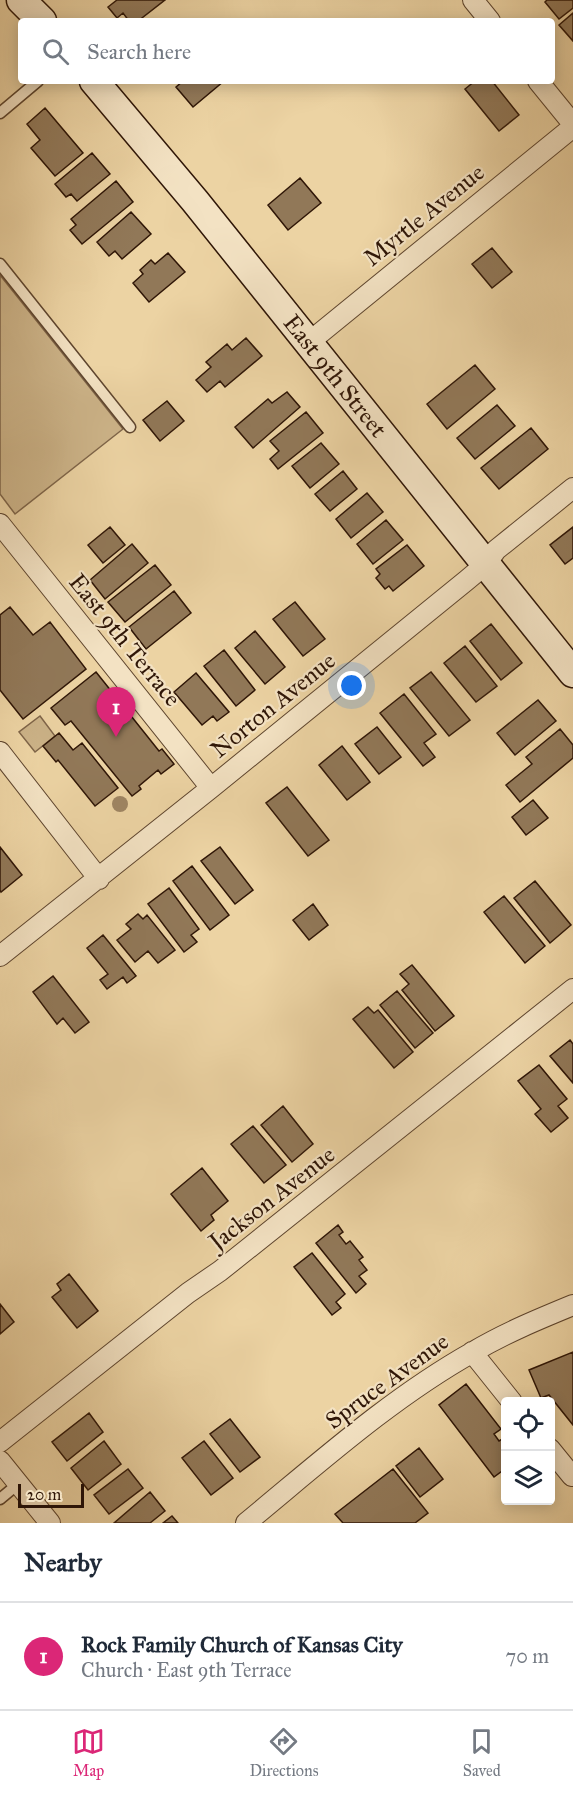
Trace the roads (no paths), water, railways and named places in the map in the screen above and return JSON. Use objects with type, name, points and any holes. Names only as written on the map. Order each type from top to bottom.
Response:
[{"type":"main road","points":[[21,0],[39,18]]},
{"type":"main road","name":"East 9th Street","points":[[97,84],[195,201],[573,673]]},
{"type":"street","points":[[473,0],[488,18]]},
{"type":"street","points":[[540,84],[573,125]]},
{"type":"street","name":"Myrtle Avenue","points":[[308,343],[573,125]]},
{"type":"street","name":"Norton Avenue","points":[[0,956],[211,789],[486,564],[496,550],[573,488]]},
{"type":"street","name":"East 9th Terrace","points":[[0,524],[211,789]]},
{"type":"street","points":[[0,752],[99,879]]},
{"type":"street","name":"Jackson Avenue","points":[[0,1442],[188,1293],[269,1233],[573,989]]},
{"type":"street","name":"Spruce Avenue","points":[[246,1523],[403,1397],[472,1352],[523,1325],[573,1305]]},
{"type":"street","points":[[472,1352],[509,1397]]},
{"type":"street","points":[[552,1451],[572,1476]]},
{"type":"street","points":[[0,1461],[50,1523]]},
{"type":"lane","points":[[0,113],[34,84]]},
{"type":"lane","points":[[0,264],[130,427]]},
{"type":"lane","points":[[0,1499],[18,1484]]},
{"type":"place","name":"Rock Family Church of Kansas City","points":[[116,737]]}]
